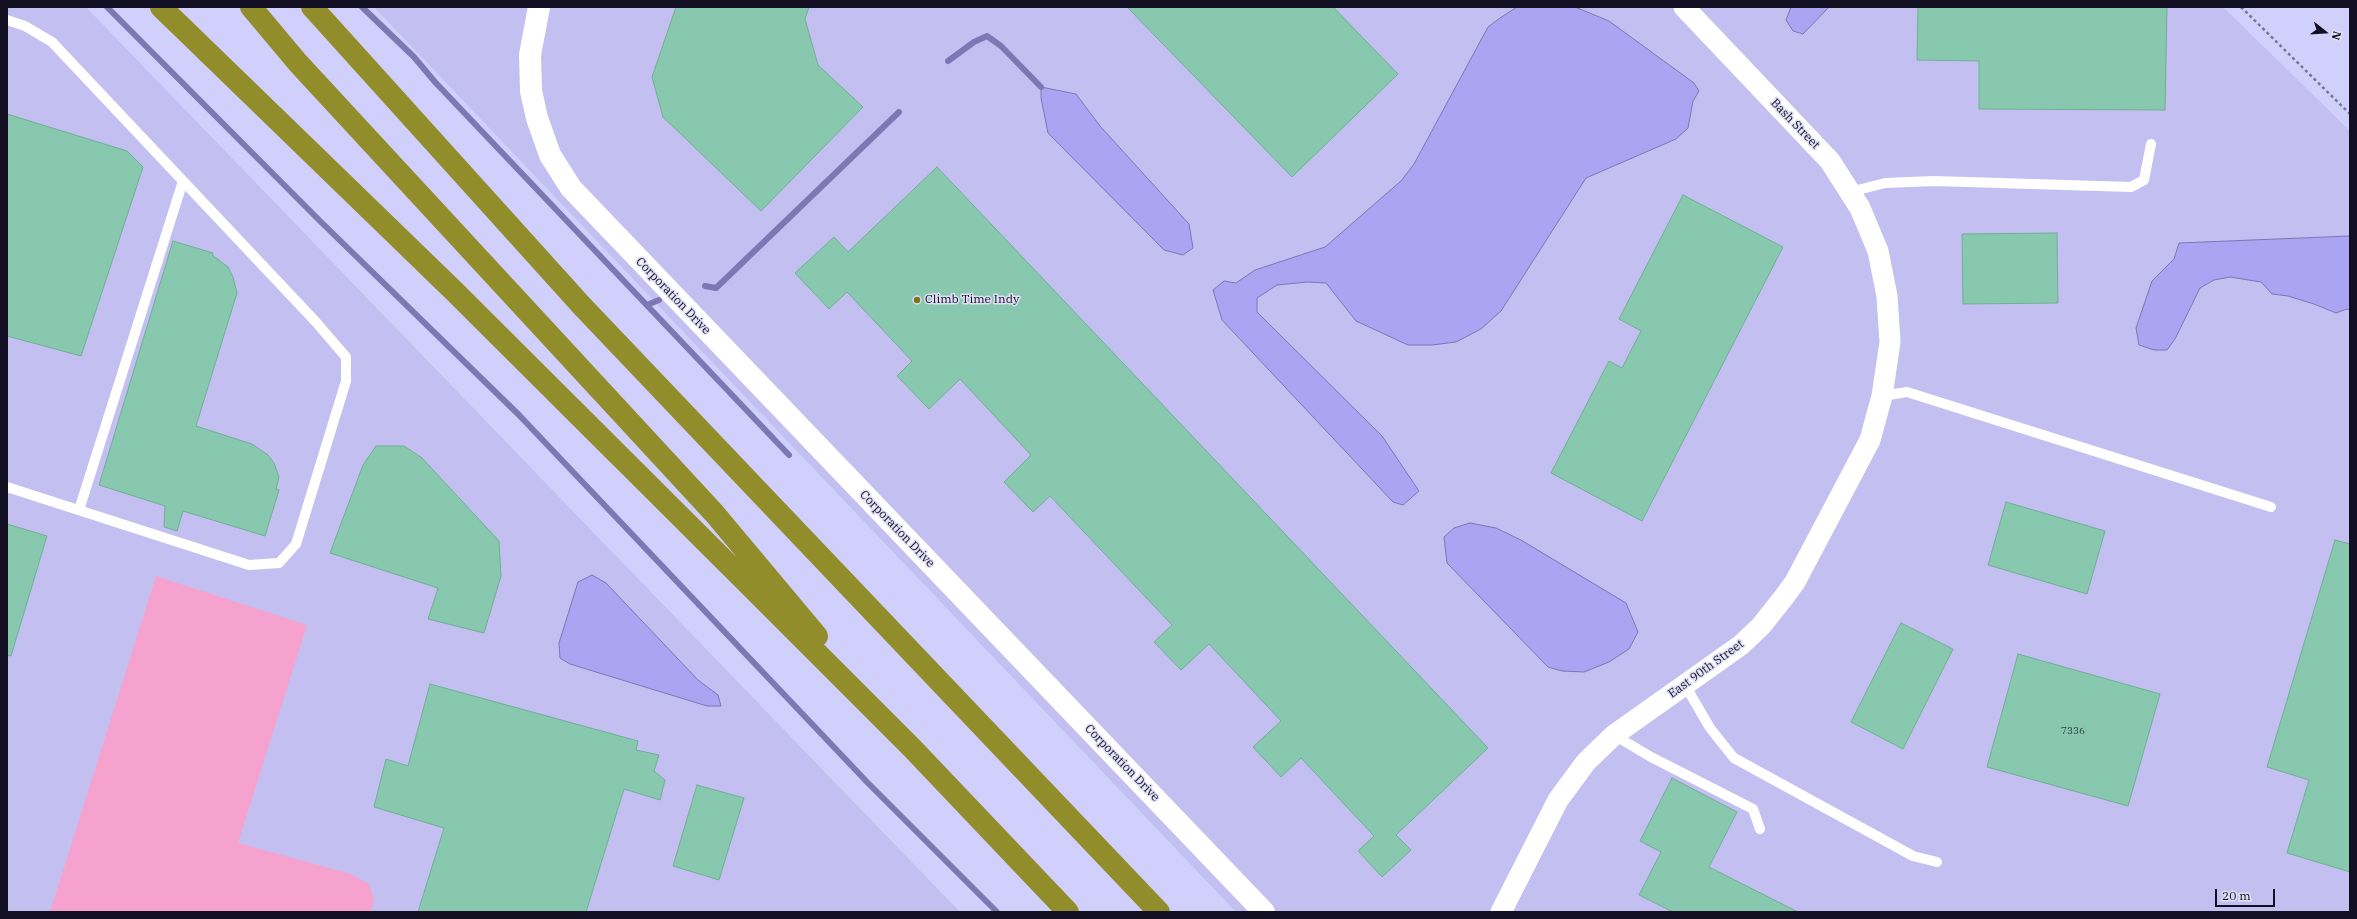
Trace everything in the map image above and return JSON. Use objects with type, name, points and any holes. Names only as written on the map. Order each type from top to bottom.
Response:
[{"type":"highway","points":[[161,7],[455,292],[912,748],[1068,912]]},
{"type":"highway","points":[[251,7],[304,69],[714,513],[912,748]]},
{"type":"highway","points":[[312,7],[582,306],[1159,912]]},
{"type":"street","name":"Corporation Drive","points":[[539,7],[530,55],[531,91],[543,137],[560,172],[584,203],[1264,912]]},
{"type":"street","name":"Bash Street","points":[[1684,7],[1830,161],[1866,219],[1880,260]]},
{"type":"street","name":"East 90th Street","points":[[1505,911],[1558,800],[1586,762],[1614,735],[1741,645],[1773,612],[1795,582],[1870,440],[1882,396],[1890,342],[1887,296],[1880,260]]},
{"type":"lane","points":[[7,20],[26,26],[52,42],[315,321],[346,357],[346,381],[296,544],[279,563],[249,565],[7,488]]},
{"type":"lane","points":[[1850,192],[1885,183],[1934,181],[2131,187],[2144,180],[2151,144]]},
{"type":"lane","points":[[78,510],[183,181]]},
{"type":"lane","points":[[1882,396],[1907,392],[2271,507]]},
{"type":"lane","points":[[1685,685],[1710,728],[1734,758],[1913,856],[1937,862]]},
{"type":"lane","points":[[1614,735],[1650,757],[1753,809],[1760,829]]},
{"type":"path","points":[[2241,7],[2350,114]]},
{"type":"shaded area","points":[[7,7],[86,7],[960,912],[7,912]]},
{"type":"shaded area","points":[[374,7],[2223,7],[2350,131],[2350,912],[1236,912]]},
{"type":"shaded area","points":[[1517,7],[1575,7],[1609,21],[1694,83],[1699,91],[1693,101],[1688,128],[1676,139],[1586,178],[1501,311],[1481,329],[1456,342],[1432,345],[1408,345],[1356,321],[1326,283],[1307,282],[1277,285],[1257,298],[1257,312],[1382,436],[1419,491],[1403,505],[1393,502],[1222,320],[1213,290],[1224,281],[1236,283],[1255,270],[1325,247],[1401,181],[1414,164],[1488,27]]},
{"type":"shaded area","points":[[1791,7],[1829,7],[1803,34],[1793,31],[1786,20]]},
{"type":"shaded area","points":[[1041,87],[1076,94],[1100,126],[1189,224],[1193,248],[1183,255],[1164,250],[1048,133],[1041,98]]},
{"type":"shaded area","points":[[2350,236],[2350,310],[2347,309],[2336,313],[2288,296],[2272,294],[2261,282],[2230,277],[2214,280],[2200,288],[2175,339],[2167,350],[2154,350],[2139,345],[2136,328],[2152,281],[2174,259],[2179,243]]},
{"type":"shaded area","points":[[1470,523],[1496,528],[1521,540],[1626,603],[1638,632],[1629,649],[1609,662],[1584,672],[1562,671],[1548,667],[1447,563],[1444,537],[1454,528]]},
{"type":"shaded area","points":[[592,575],[606,583],[698,680],[718,695],[721,706],[707,706],[570,664],[560,658],[559,643],[578,582]]},
{"type":"shaded area","points":[[156,576],[307,625],[238,843],[351,874],[369,884],[374,900],[371,912],[50,912]]},
{"type":"building","points":[[676,7],[809,7],[805,19],[818,65],[863,107],[761,211],[663,117],[652,77]]},
{"type":"building","points":[[1127,7],[1333,7],[1398,74],[1292,177]]},
{"type":"building","points":[[1918,7],[2167,7],[2165,110],[1979,109],[1979,61],[1917,60]]},
{"type":"building","points":[[7,114],[127,151],[143,167],[81,356],[7,336]]},
{"type":"building","points":[[937,167],[1488,748],[1396,835],[1411,850],[1382,877],[1358,851],[1374,836],[1301,758],[1281,777],[1253,747],[1281,721],[1209,644],[1181,670],[1154,642],[1172,625],[1050,496],[1033,512],[1004,482],[1031,455],[960,379],[929,409],[897,376],[912,361],[847,292],[829,309],[795,273],[834,237],[848,252]]},
{"type":"building","points":[[1683,195],[1783,247],[1642,521],[1551,473],[1609,361],[1622,368],[1641,331],[1619,319]]},
{"type":"building","points":[[2057,233],[2058,303],[1963,304],[1962,234]]},
{"type":"building","points":[[173,241],[213,253],[212,255],[228,267],[233,277],[237,293],[196,426],[252,444],[268,455],[274,463],[279,477],[276,489],[279,490],[265,536],[183,511],[177,531],[164,527],[165,506],[99,485]]},
{"type":"building","points":[[376,446],[404,446],[422,458],[499,541],[501,576],[484,633],[428,619],[438,588],[330,553],[363,465]]},
{"type":"building","points":[[2006,502],[2105,531],[2087,594],[1988,565]]},
{"type":"building","points":[[7,524],[47,536],[11,656],[7,655]]},
{"type":"building","points":[[2335,540],[2350,544],[2350,872],[2287,853],[2309,780],[2267,767]]},
{"type":"building","points":[[1901,623],[1953,649],[1903,749],[1851,722]]},
{"type":"building","points":[[2018,654],[2160,694],[2128,806],[1987,767]]},
{"type":"building","points":[[430,684],[638,741],[636,750],[659,755],[654,771],[665,780],[660,800],[624,789],[586,912],[418,912],[444,828],[374,807],[386,759],[408,766]]},
{"type":"building","points":[[1672,778],[1737,812],[1709,867],[1798,912],[1673,912],[1639,895],[1661,852],[1640,841]]},
{"type":"building","points":[[697,785],[744,798],[719,880],[673,866]]},
{"type":"waterway","points":[[107,7],[320,221],[519,415],[867,782],[997,912]]},
{"type":"waterway","points":[[362,7],[414,57],[435,82],[789,455]]},
{"type":"waterway","points":[[948,61],[974,42],[987,36],[1001,46],[1041,87]]},
{"type":"waterway","points":[[705,286],[716,288],[899,112]]},
{"type":"waterway","points":[[647,305],[659,300]]},
{"type":"place","name":"Climb Time Indy","points":[[917,300]]}]
